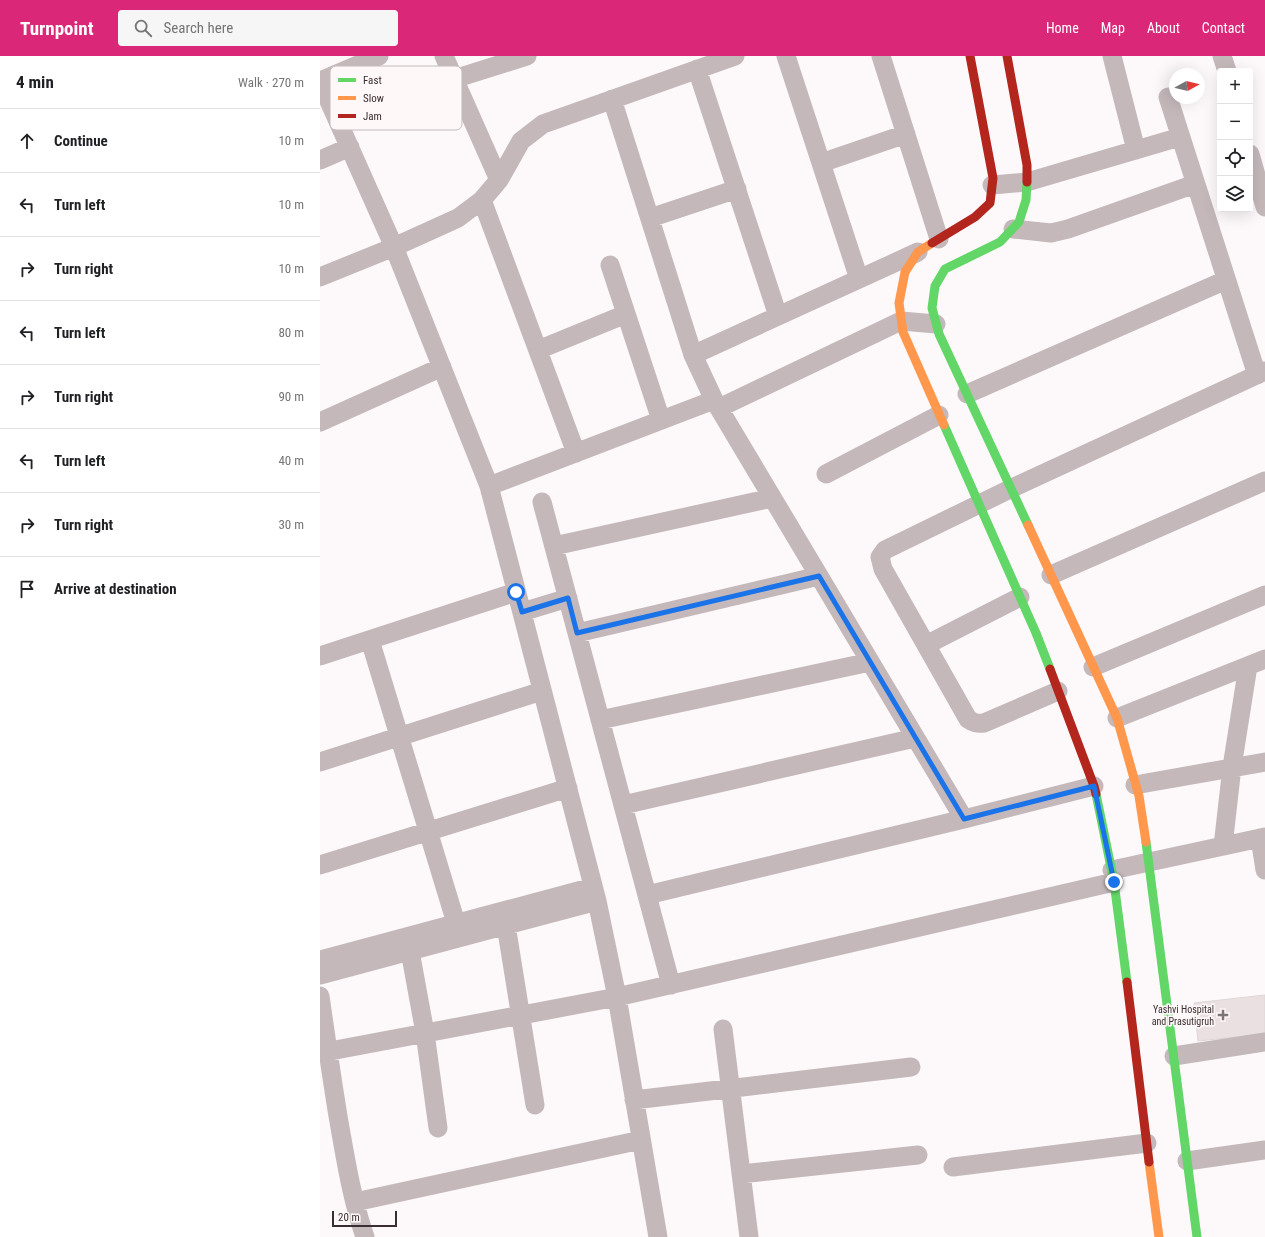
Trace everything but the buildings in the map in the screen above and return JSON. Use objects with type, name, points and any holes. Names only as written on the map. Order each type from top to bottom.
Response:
[{"type":"main road","points":[[970,56],[993,178],[990,203],[974,217],[918,252],[905,272],[899,303],[901,321],[903,332],[1036,633],[1094,786],[1113,876],[1159,1237]]},
{"type":"main road","points":[[1007,56],[1027,165],[1026,200],[1019,222],[1000,242],[945,268],[935,286],[932,308],[938,334],[1117,718],[1139,796],[1149,862],[1197,1237]]},
{"type":"street","points":[[355,66],[378,56]]},
{"type":"street","points":[[444,56],[448,66]]},
{"type":"street","points":[[320,277],[394,247],[458,218],[482,200],[499,180],[521,141],[543,124],[735,56]]},
{"type":"street","points":[[786,56],[858,279]]},
{"type":"street","points":[[881,56],[939,239]]},
{"type":"street","points":[[1112,56],[1136,150]]},
{"type":"street","points":[[1222,56],[1226,68]]},
{"type":"street","points":[[462,76],[520,57]]},
{"type":"street","points":[[697,69],[778,316]]},
{"type":"street","points":[[330,77],[320,81],[330,103]]},
{"type":"street","points":[[462,97],[499,180]]},
{"type":"street","points":[[1058,691],[984,723],[973,723],[968,719],[926,645],[883,568],[880,557],[885,550],[1010,489],[1261,373],[1226,280],[1168,98]]},
{"type":"street","points":[[612,99],[693,354],[716,404],[964,819]]},
{"type":"street","points":[[342,130],[394,247],[489,486],[595,894],[617,997],[656,1237]]},
{"type":"street","points":[[821,163],[906,134]]},
{"type":"street","points":[[992,185],[1027,182],[1180,137]]},
{"type":"street","points":[[320,160],[350,148]]},
{"type":"street","points":[[1253,164],[1265,206]]},
{"type":"street","points":[[1013,229],[1051,233],[1068,229],[1195,184]]},
{"type":"street","points":[[650,218],[737,190]]},
{"type":"street","points":[[482,200],[576,453]]},
{"type":"street","points":[[693,354],[918,252]]},
{"type":"street","points":[[610,265],[661,420]]},
{"type":"street","points":[[967,394],[1226,280]]},
{"type":"street","points":[[538,350],[626,314]]},
{"type":"street","points":[[489,486],[661,420],[716,404],[901,321],[936,324]]},
{"type":"street","points":[[320,422],[442,367]]},
{"type":"street","points":[[826,474],[939,415]]},
{"type":"street","points":[[1051,575],[1265,481]]},
{"type":"street","points":[[554,546],[772,498]]},
{"type":"street","points":[[542,502],[671,985]]},
{"type":"street","points":[[577,633],[819,576]]},
{"type":"street","points":[[320,656],[516,592]]},
{"type":"street","points":[[1093,667],[1265,595]]},
{"type":"street","points":[[926,645],[1020,597]]},
{"type":"street","points":[[522,612],[568,598]]},
{"type":"street","points":[[370,640],[456,924]]},
{"type":"street","points":[[600,720],[870,662]]},
{"type":"street","points":[[1117,718],[1256,663]]},
{"type":"street","points":[[1223,846],[1232,767],[1256,663]]},
{"type":"street","points":[[320,762],[542,691]]},
{"type":"street","points":[[623,805],[916,738]]},
{"type":"street","points":[[1135,785],[1265,762]]},
{"type":"street","points":[[647,895],[964,819],[1094,786]]},
{"type":"street","points":[[320,865],[568,788]]},
{"type":"street","points":[[324,1052],[520,1016],[671,985],[1113,876],[1149,862],[1263,837],[1265,870]]},
{"type":"street","points":[[320,960],[456,924],[595,894]]},
{"type":"street","points":[[320,975],[506,925],[595,894]]},
{"type":"street","points":[[506,925],[535,1105]]},
{"type":"street","points":[[410,951],[438,1128]]},
{"type":"street","points":[[320,996],[324,1052],[347,1169],[365,1237]]},
{"type":"street","points":[[723,1029],[749,1237]]},
{"type":"street","points":[[1174,1056],[1265,1042]]},
{"type":"street","points":[[634,1100],[911,1067]]},
{"type":"street","points":[[355,1202],[641,1140]]},
{"type":"street","points":[[953,1167],[1147,1143]]},
{"type":"street","points":[[1187,1161],[1265,1150]]},
{"type":"street","points":[[741,1174],[918,1155]]},
{"type":"traffic: fast","points":[[1027,182],[1026,200],[1019,222],[1000,242],[945,269],[935,286],[932,308],[939,334],[1028,525]]},
{"type":"traffic: fast","points":[[944,425],[1036,633],[1050,669]]},
{"type":"traffic: fast","points":[[1096,794],[1114,882],[1127,982]]},
{"type":"traffic: fast","points":[[1146,842],[1197,1237]]},
{"type":"traffic: slow","points":[[932,243],[918,252],[905,272],[899,303],[903,332],[944,425]]},
{"type":"traffic: slow","points":[[1028,525],[1117,718],[1139,796],[1146,842]]},
{"type":"traffic: slow","points":[[1149,1162],[1159,1237]]},
{"type":"traffic: jam","points":[[932,243],[975,217],[990,203],[993,178],[970,56]]},
{"type":"traffic: jam","points":[[1007,56],[1027,165],[1027,182]]},
{"type":"traffic: jam","points":[[1050,669],[1096,794]]},
{"type":"traffic: jam","points":[[1127,982],[1149,1162]]},
{"type":"place","name":"Yashvi Hospital and Prasutigruh","points":[[1223,1015]]},
{"type":"route","points":[[516,592],[522,612],[568,598],[577,633],[819,576],[964,819],[1094,786],[1114,882]]}]
